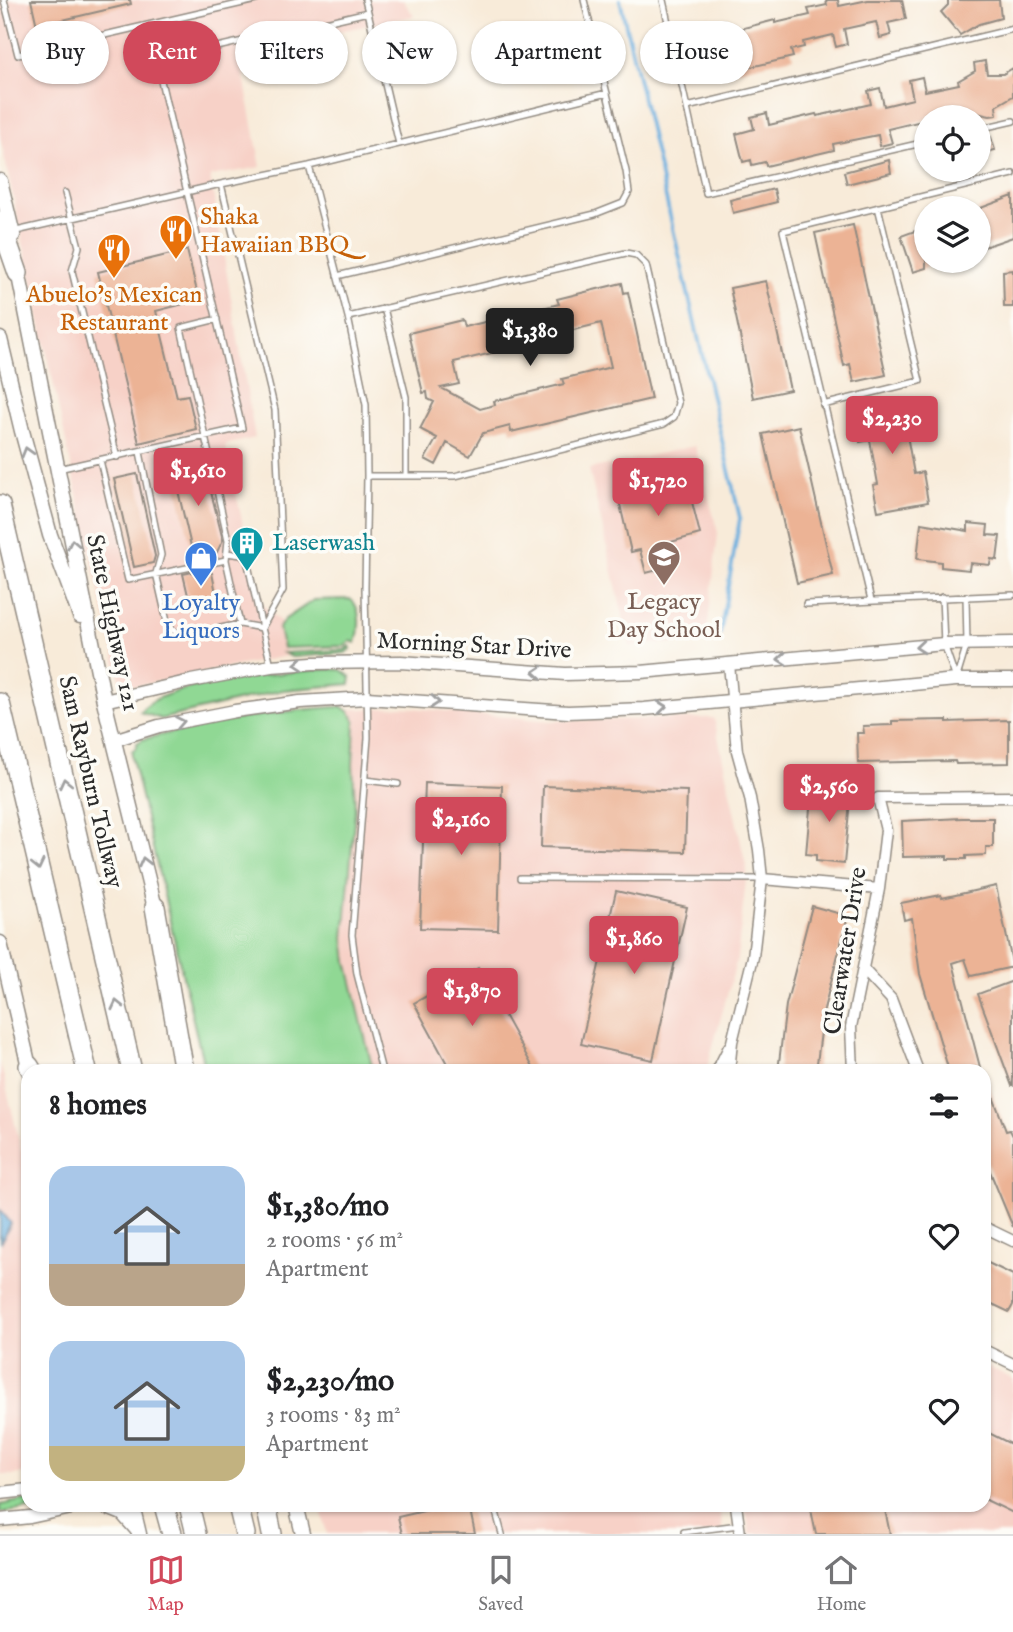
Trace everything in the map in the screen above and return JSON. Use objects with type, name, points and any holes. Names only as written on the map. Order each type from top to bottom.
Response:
[{"type":"highway","points":[[6,226],[18,273]]},
{"type":"highway","name":"Sam Rayburn Tollway","points":[[0,505],[130,1064]]},
{"type":"highway","points":[[0,703],[85,1064]]},
{"type":"highway","points":[[155,907],[183,1064]]},
{"type":"highway","points":[[166,1512],[172,1534]]},
{"type":"highway","points":[[191,1512],[196,1534]]},
{"type":"highway","points":[[240,1512],[245,1534]]},
{"type":"highway","points":[[267,1512],[272,1534]]},
{"type":"main road","points":[[0,181],[6,226]]},
{"type":"main road","name":"State Highway 121","points":[[18,273],[104,701],[192,1064]]},
{"type":"main road","points":[[0,339],[51,535],[95,656]]},
{"type":"main road","points":[[0,943],[29,1064]]},
{"type":"main road","points":[[134,1512],[139,1533]]},
{"type":"main road","points":[[298,1512],[303,1534]]},
{"type":"street","name":"Morning Star Drive","points":[[104,701],[271,666],[367,661],[565,674],[641,672],[944,644],[1013,643]]},
{"type":"street","points":[[729,664],[737,751],[750,798],[762,879],[753,957],[732,1042],[730,1064]]},
{"type":"street","points":[[114,740],[159,726],[300,702],[367,698],[568,712],[644,709],[956,680],[1013,680]]},
{"type":"street","name":"Clearwater Drive","points":[[853,1064],[850,1027],[879,889],[886,830],[878,798],[1013,797]]},
{"type":"street","points":[[762,879],[879,889]]},
{"type":"street","points":[[863,970],[891,999],[915,1064]]},
{"type":"street","points":[[720,1064],[732,1042]]},
{"type":"street","points":[[991,1230],[1013,1241]]},
{"type":"street","points":[[991,1353],[1013,1364]]},
{"type":"street","points":[[0,1493],[21,1491]]},
{"type":"street","points":[[0,1520],[55,1512]]},
{"type":"street","points":[[117,1512],[139,1533]]},
{"type":"street","points":[[737,1512],[739,1530]]},
{"type":"lane","points":[[5,0],[18,55],[123,31]]},
{"type":"lane","points":[[165,21],[256,0]]},
{"type":"lane","points":[[365,0],[399,144]]},
{"type":"lane","points":[[337,276],[595,214],[623,203],[629,192],[626,171],[584,0]]},
{"type":"lane","points":[[663,0],[706,193],[914,145]]},
{"type":"lane","points":[[221,46],[368,12]]},
{"type":"lane","points":[[687,107],[1013,29]]},
{"type":"lane","points":[[58,469],[242,428],[162,84]]},
{"type":"lane","points":[[6,226],[71,218],[309,166],[607,93]]},
{"type":"lane","points":[[991,126],[1013,121]]},
{"type":"lane","points":[[309,166],[348,317],[366,405],[365,588],[369,738],[352,935],[353,955],[380,1064]]},
{"type":"lane","points":[[871,600],[783,231],[1013,174]]},
{"type":"lane","points":[[220,184],[275,410],[283,590],[262,628]]},
{"type":"lane","points":[[65,193],[79,247],[72,271],[117,457]]},
{"type":"lane","points":[[823,405],[920,380],[878,208]]},
{"type":"lane","points":[[348,317],[626,253],[636,255],[646,265],[678,403],[674,417],[664,424],[455,475],[367,476]]},
{"type":"lane","points":[[384,308],[406,397],[406,476]]},
{"type":"lane","points":[[217,319],[181,328],[228,540],[226,560],[240,624]]},
{"type":"lane","points":[[140,452],[161,555],[156,573],[167,622],[176,632],[188,635],[240,624],[262,628]]},
{"type":"lane","points":[[100,460],[128,580],[226,560]]},
{"type":"lane","points":[[227,552],[241,555],[247,560],[271,666]]},
{"type":"lane","points":[[806,604],[1013,595]]},
{"type":"lane","points":[[956,680],[967,644],[966,596]]},
{"type":"lane","points":[[942,597],[944,644],[956,680]]},
{"type":"lane","points":[[365,780],[398,783]]},
{"type":"lane","points":[[520,878],[762,879]]},
{"type":"lane","points":[[496,1512],[502,1534]]},
{"type":"lane","points":[[684,1532],[739,1530]]},
{"type":"shaded area","points":[[0,0],[403,0],[414,16],[389,21],[362,21],[362,26],[348,29],[348,21],[235,21],[235,84],[245,84],[261,167],[210,176],[255,438],[225,445],[261,604],[280,621],[286,656],[135,686],[121,685],[0,137]]},
{"type":"shaded area","name":"Legacy Day School","points":[[695,446],[718,533],[706,641],[630,646],[589,469]]},
{"type":"shaded area","points":[[402,707],[551,721],[714,718],[747,871],[737,959],[708,1064],[218,1064],[302,712]]},
{"type":"shaded area","points":[[0,1062],[21,1148],[21,1473],[0,1475]]},
{"type":"shaded area","points":[[991,1368],[1013,1379],[1013,1534],[750,1534],[746,1512],[991,1512]]},
{"type":"shaded area","points":[[322,1512],[720,1512],[723,1534],[327,1534]]},
{"type":"green space","points":[[350,599],[357,607],[358,613],[356,643],[350,641],[345,646],[283,648],[279,628],[284,620],[314,600]]},
{"type":"green space","points":[[350,646],[351,649],[345,653],[292,657],[284,653],[344,650]]},
{"type":"green space","points":[[341,670],[351,677],[350,684],[283,690],[161,719],[140,712],[152,701],[199,686],[259,676]]},
{"type":"green space","points":[[342,707],[350,712],[355,721],[355,810],[344,938],[371,1064],[203,1064],[132,751],[137,747],[137,743],[144,739],[263,715]]},
{"type":"green space","points":[[21,1500],[21,1510],[0,1513],[0,1505]]},
{"type":"water","points":[[0,1210],[11,1223],[0,1243]]},
{"type":"building","points":[[31,0],[130,0],[131,4],[58,21],[36,21]]},
{"type":"building","points":[[826,0],[838,0],[839,6],[868,0],[902,0],[906,19],[888,23],[891,35],[880,38],[876,22],[844,29],[847,44],[836,47],[833,35],[803,42],[804,47],[791,50],[793,57],[753,66],[753,26],[810,15],[808,9],[827,5]]},
{"type":"building","points":[[948,0],[999,0],[1001,18],[979,24],[960,35],[941,12],[948,5]]},
{"type":"building","points":[[985,61],[987,74],[1003,74],[1013,68],[1013,96],[996,106],[997,115],[991,116],[991,105],[914,105],[914,123],[888,129],[892,143],[880,146],[878,135],[833,144],[834,150],[766,166],[765,162],[752,165],[751,160],[743,162],[736,134],[754,129],[751,117],[767,113],[769,125],[871,104],[868,91],[880,88],[884,106],[913,99],[909,80],[922,77],[925,91],[959,84],[958,81],[975,71],[974,63]]},
{"type":"building","points":[[889,160],[891,173],[847,184],[844,172]]},
{"type":"building","points":[[774,189],[777,202],[733,213],[730,200]]},
{"type":"building","points":[[1013,196],[1013,237],[991,245],[991,204]]},
{"type":"building","points":[[853,225],[886,375],[854,382],[850,364],[844,366],[815,233]]},
{"type":"building","points":[[914,231],[914,272],[913,272],[901,236]]},
{"type":"building","points":[[187,250],[199,300],[156,311],[177,397],[188,395],[196,429],[139,443],[98,272]]},
{"type":"building","points":[[1013,270],[1013,307],[1004,307],[1003,271]]},
{"type":"building","points":[[766,281],[790,390],[753,398],[730,288]]},
{"type":"building","points":[[622,283],[624,293],[628,292],[651,399],[511,432],[510,426],[483,433],[470,456],[447,443],[436,465],[425,459],[437,438],[420,429],[434,402],[428,399],[427,392],[423,393],[409,333],[462,320],[464,327],[559,304],[557,299]],"holes":[[[601,323],[611,367],[562,379],[564,384],[494,401],[495,405],[480,409],[441,388],[459,384],[454,362],[551,339],[550,336]]]},
{"type":"building","points":[[906,402],[911,429],[906,430],[914,474],[923,472],[928,502],[878,511],[873,485],[878,484],[870,440],[860,442],[854,411]]},
{"type":"building","points":[[799,426],[833,575],[797,583],[763,434]]},
{"type":"building","points":[[196,459],[204,464],[223,540],[216,554],[194,559],[172,465]]},
{"type":"building","points":[[137,474],[155,556],[153,563],[134,567],[114,479]]},
{"type":"building","points":[[673,476],[674,481],[686,478],[700,534],[660,545],[666,568],[646,573],[640,550],[631,552],[618,496],[629,493],[628,488]]},
{"type":"building","points":[[921,523],[968,531],[968,523],[988,525],[987,535],[1000,536],[997,560],[991,559],[990,565],[970,563],[969,570],[941,567],[941,562],[917,559]]},
{"type":"building","name":"Loyalty Liquors","points":[[207,569],[212,573],[218,603],[191,608],[183,574]]},
{"type":"building","points":[[1009,720],[1009,763],[858,763],[857,733],[864,733],[863,726],[892,725],[892,721]]},
{"type":"building","points":[[425,783],[502,786],[498,930],[420,928]]},
{"type":"building","points":[[543,786],[687,791],[685,852],[541,847]]},
{"type":"building","points":[[812,786],[851,790],[844,864],[816,861],[816,855],[806,854]]},
{"type":"building","points":[[993,818],[993,847],[986,847],[986,855],[966,856],[966,859],[947,859],[947,856],[903,857],[902,821]]},
{"type":"building","points":[[996,886],[1013,967],[971,976],[965,959],[953,963],[979,1064],[947,1064],[920,974],[912,918],[904,920],[901,903],[941,895],[942,898]]},
{"type":"building","points":[[616,891],[687,907],[653,1060],[581,1044]]},
{"type":"building","points":[[812,906],[848,916],[824,1009],[817,1064],[779,1064],[786,1005]]},
{"type":"building","points":[[478,968],[531,1064],[447,1064],[414,1003]]},
{"type":"building","points":[[1013,981],[1013,1086],[1012,1086],[978,994]]},
{"type":"building","points":[[991,1091],[1006,1131],[1010,1130],[1013,1136],[1013,1227],[991,1174]]},
{"type":"building","points":[[991,1264],[1013,1275],[1013,1305],[1009,1312],[991,1303]]},
{"type":"building","points":[[991,1434],[1013,1445],[1013,1513],[991,1502]]},
{"type":"building","points":[[420,1512],[470,1512],[475,1534],[402,1534],[398,1517]]},
{"type":"building","points":[[811,1512],[885,1512],[890,1534],[816,1534]]},
{"type":"waterway","points":[[620,0],[740,518],[720,634]]},
{"type":"place","name":"Shaka Hawaiian BBQ","points":[[176,261]]},
{"type":"place","name":"Abuelo's Mexican Restaurant","points":[[114,280]]},
{"type":"place","name":"Laserwash","points":[[247,573]]},
{"type":"place","name":"Legacy Day School","points":[[664,587]]},
{"type":"place","name":"Loyalty Liquors","points":[[201,588]]}]
